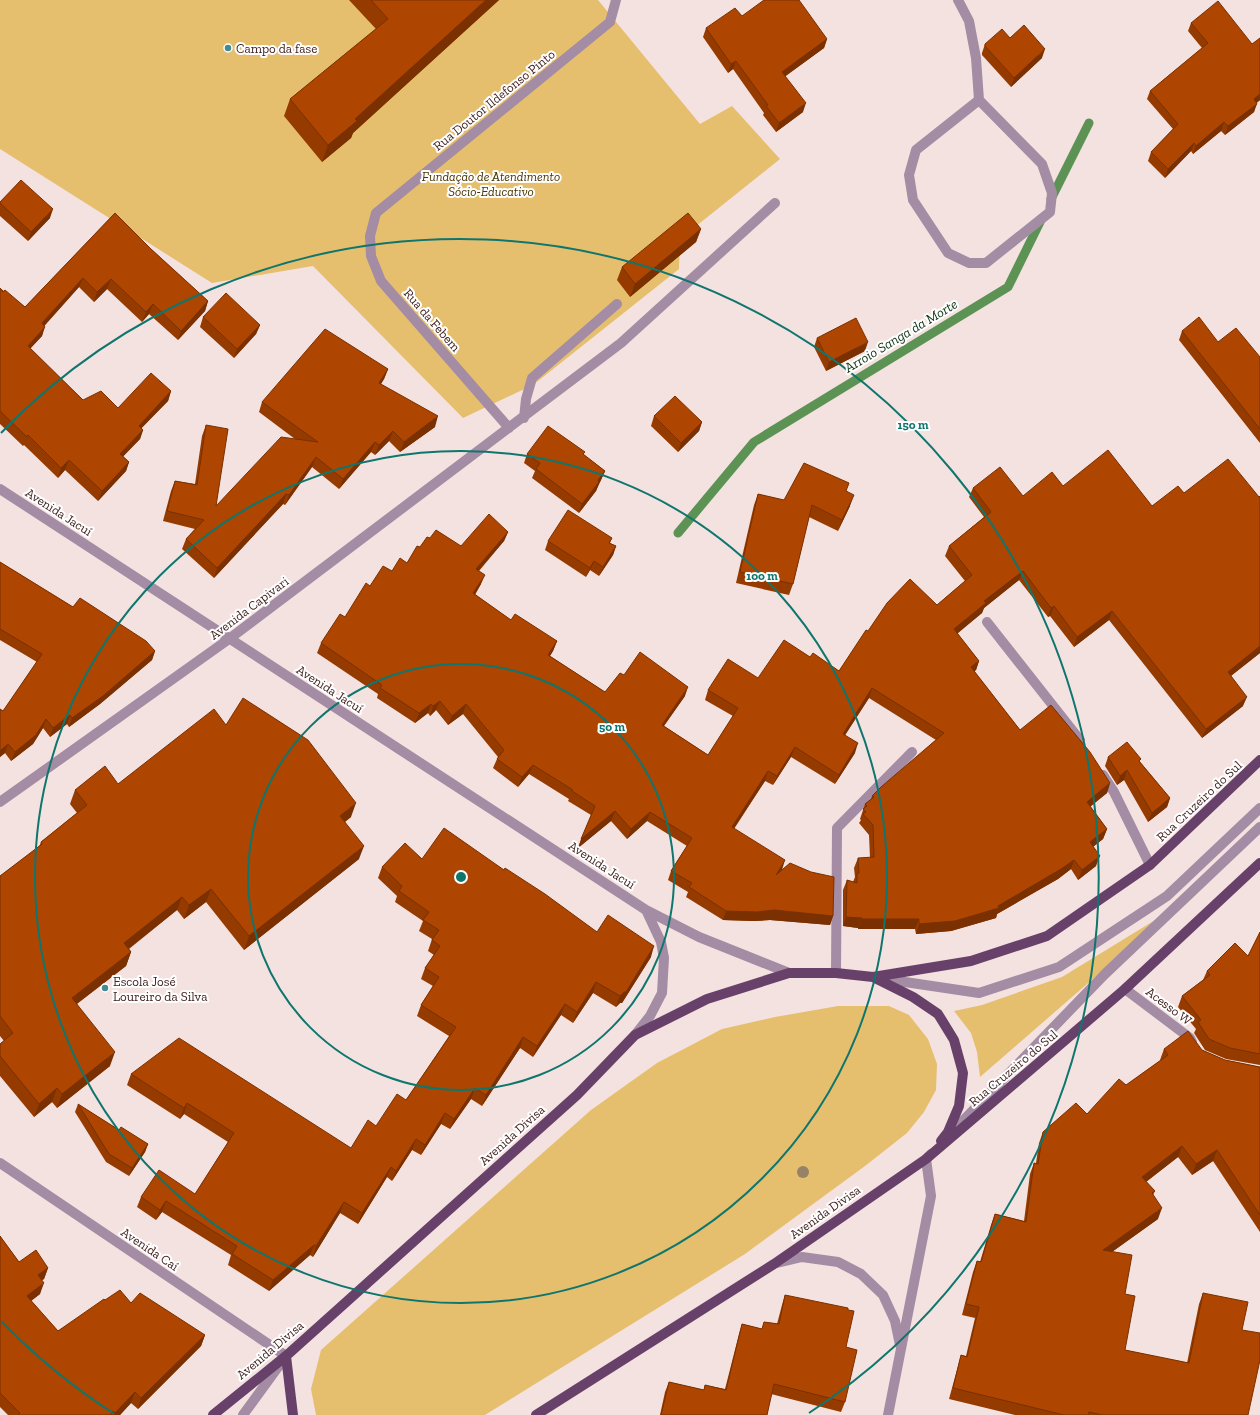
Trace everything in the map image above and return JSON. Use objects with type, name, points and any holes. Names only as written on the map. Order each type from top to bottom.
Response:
[{"type":"main road","name":"Rua Cruzeiro do Sul","points":[[873,977],[971,961],[1047,936],[1150,865],[1260,760]]},
{"type":"main road","name":"Rua Cruzeiro do Sul","points":[[926,1159],[1125,989],[1260,863]]},
{"type":"main road","name":"Avenida Divisa","points":[[213,1415],[286,1356],[577,1094],[635,1035],[707,999],[790,973],[836,973],[873,977]]},
{"type":"main road","points":[[873,977],[913,997],[938,1014],[954,1040],[963,1073],[959,1106],[948,1132],[926,1159]]},
{"type":"main road","name":"Avenida Divisa","points":[[536,1415],[774,1264],[926,1159]]},
{"type":"main road","points":[[286,1356],[293,1415]]},
{"type":"street","name":"Rua Doutor Ildefonso Pinto","points":[[376,213],[610,22],[616,0]]},
{"type":"street","points":[[958,0],[969,21],[976,58],[979,100],[1042,164],[1052,193],[1050,212],[986,263],[969,263],[948,253],[913,200],[909,175],[916,150],[979,100]]},
{"type":"street","name":"Avenida Capivari","points":[[0,802],[229,639],[622,344],[775,203]]},
{"type":"street","name":"Rua da Febem","points":[[376,213],[370,236],[371,256],[381,281],[509,428]]},
{"type":"street","points":[[524,418],[526,399],[532,378],[616,304]]},
{"type":"street","name":"Avenida Jacuí","points":[[0,489],[646,910],[699,937],[790,973]]},
{"type":"street","points":[[988,622],[1085,748]]},
{"type":"street","points":[[836,973],[837,828],[912,752]]},
{"type":"street","points":[[1097,767],[1114,792],[1150,865]]},
{"type":"street","points":[[873,977],[979,992],[1059,968],[1167,896],[1260,808]]},
{"type":"street","points":[[888,1415],[931,1196],[926,1159],[1105,974],[1260,827]]},
{"type":"street","points":[[635,1035],[650,1016],[662,993],[664,958],[661,942],[646,910]]},
{"type":"street","name":"Acesso W","points":[[1125,989],[1190,1038],[1197,1049]]},
{"type":"street","name":"Avenida Caí","points":[[0,1163],[286,1356]]},
{"type":"street","points":[[774,1264],[802,1257],[838,1262],[861,1274],[883,1295],[896,1321],[901,1351]]},
{"type":"street","points":[[243,1415],[286,1356]]},
{"type":"green space","name":"Fundação de Atendimento Sócio-Educativo","points":[[0,0],[598,0],[700,124],[732,106],[780,159],[680,239],[679,269],[533,385],[463,418],[313,266],[212,283],[0,149]]},
{"type":"green space","points":[[1160,917],[1102,971],[980,1077],[977,1052],[971,1033],[954,1011],[982,1005],[1062,977]]},
{"type":"green space","points":[[838,1006],[889,1006],[909,1015],[928,1039],[937,1064],[936,1090],[924,1112],[907,1133],[865,1166],[745,1254],[485,1415],[316,1415],[311,1389],[321,1350],[591,1110],[657,1063],[722,1029],[775,1017]]},
{"type":"building","points":[[371,0],[486,0],[355,119],[357,121],[328,145],[290,99],[388,19]]},
{"type":"building","points":[[764,0],[799,0],[827,39],[782,72],[806,103],[779,123],[766,106],[768,105],[736,61],[731,64],[706,28],[735,8],[742,16]]},
{"type":"building","points":[[1218,1],[1252,44],[1260,38],[1260,94],[1254,99],[1257,104],[1228,126],[1224,122],[1196,146],[1194,143],[1168,169],[1151,152],[1178,124],[1150,91],[1208,43],[1191,23]]},
{"type":"building","points":[[1024,25],[1045,49],[1014,78],[985,46],[985,44],[1002,29],[1010,38]]},
{"type":"building","points":[[21,180],[53,209],[31,232],[0,203]]},
{"type":"building","points":[[115,213],[151,249],[208,301],[181,331],[153,304],[146,312],[111,279],[97,292],[83,278],[42,323],[45,327],[28,346],[83,400],[101,391],[118,408],[151,373],[171,391],[139,426],[143,430],[120,454],[129,462],[102,491],[69,460],[61,468],[28,435],[27,437],[0,411],[0,288],[3,292],[5,290],[25,307]]},
{"type":"building","points":[[688,213],[701,229],[635,284],[622,267]]},
{"type":"building","points":[[226,293],[260,325],[237,349],[203,317]]},
{"type":"building","points":[[1199,317],[1218,342],[1236,328],[1260,357],[1260,429],[1182,331]]},
{"type":"building","points":[[856,318],[868,342],[829,362],[817,338]]},
{"type":"building","points":[[325,329],[388,369],[379,383],[438,416],[404,442],[393,431],[379,445],[375,442],[343,479],[316,457],[289,495],[286,494],[217,568],[186,539],[204,520],[167,511],[175,481],[197,485],[206,425],[228,429],[216,506],[281,437],[318,442],[262,402]]},
{"type":"building","points":[[675,396],[702,422],[681,443],[654,416]]},
{"type":"building","points":[[548,426],[585,452],[583,454],[605,471],[598,480],[599,482],[582,504],[536,469],[540,463],[527,454]]},
{"type":"building","points":[[1108,450],[1152,506],[1178,486],[1184,493],[1228,459],[1259,497],[1260,496],[1260,646],[1228,672],[1247,697],[1206,729],[1112,611],[1077,637],[1054,606],[1051,608],[1023,571],[984,601],[986,603],[954,629],[979,661],[971,667],[1020,730],[1051,705],[1090,752],[1110,783],[1087,802],[1107,829],[1090,842],[1100,856],[1082,870],[1074,860],[998,906],[999,908],[955,921],[919,924],[919,919],[862,919],[846,917],[847,880],[857,883],[857,873],[859,873],[858,858],[874,857],[873,825],[863,814],[866,812],[863,809],[867,806],[865,804],[874,797],[872,796],[881,787],[944,733],[872,688],[843,734],[858,743],[839,775],[795,747],[777,776],[768,771],[732,827],[785,860],[776,875],[790,863],[811,872],[834,877],[833,916],[774,910],[757,912],[726,911],[689,887],[692,883],[671,871],[692,838],[650,812],[631,829],[615,811],[581,839],[595,806],[572,791],[573,790],[533,765],[522,777],[497,759],[504,750],[466,704],[452,716],[440,701],[433,706],[431,704],[419,713],[380,688],[382,685],[321,643],[340,614],[345,617],[366,583],[370,586],[383,566],[392,571],[400,558],[407,563],[417,546],[420,547],[427,537],[430,538],[436,530],[461,546],[489,514],[508,532],[476,569],[485,575],[473,593],[511,620],[515,614],[557,641],[548,655],[605,692],[620,673],[624,675],[640,652],[688,687],[662,725],[708,755],[738,708],[708,690],[728,659],[758,678],[784,640],[810,657],[813,653],[839,671],[866,630],[868,631],[887,603],[910,579],[937,605],[972,575],[949,546],[991,512],[973,488],[1000,467],[1023,496],[1052,472],[1063,486]]},
{"type":"building","points":[[804,463],[849,483],[846,491],[854,495],[842,520],[812,505],[793,584],[740,572],[758,494],[784,500]]},
{"type":"building","points":[[568,510],[612,538],[609,543],[616,546],[603,567],[594,561],[590,568],[548,541]]},
{"type":"building","points":[[0,562],[73,607],[80,598],[146,641],[155,651],[103,696],[72,718],[70,715],[53,728],[46,719],[36,735],[15,752],[8,744],[0,751],[0,709],[3,711],[42,654],[0,629]]},
{"type":"building","name":"Escola José Loureiro da Silva","points":[[243,698],[308,740],[356,803],[340,816],[364,846],[249,936],[211,889],[189,905],[182,897],[124,943],[131,952],[72,998],[115,1052],[62,1094],[57,1088],[39,1104],[0,1056],[0,1044],[13,1033],[0,1016],[0,876],[42,844],[41,842],[87,805],[75,790],[105,766],[118,784],[214,709],[226,725]]},
{"type":"building","points":[[1127,742],[1141,759],[1139,761],[1170,798],[1152,813],[1127,770],[1120,776],[1108,757]]},
{"type":"building","points":[[444,828],[504,870],[505,868],[545,894],[597,932],[608,915],[654,946],[626,992],[620,996],[596,982],[577,1012],[565,1004],[537,1046],[523,1037],[486,1095],[475,1088],[454,1119],[445,1113],[425,1145],[416,1139],[396,1171],[391,1167],[362,1213],[344,1202],[316,1246],[314,1245],[273,1280],[232,1254],[237,1246],[166,1201],[160,1210],[141,1197],[159,1170],[195,1194],[234,1133],[187,1103],[184,1108],[131,1074],[179,1038],[351,1148],[368,1120],[376,1126],[397,1094],[406,1100],[456,1027],[421,1005],[439,977],[425,968],[440,946],[432,940],[439,930],[423,920],[429,912],[399,891],[402,886],[382,867],[405,843],[422,859]]},
{"type":"building","points":[[1260,932],[1260,1054],[1230,1048],[1209,1039],[1198,1022],[1201,1020],[1182,996],[1210,975],[1207,971],[1235,943],[1248,956]]},
{"type":"building","points":[[1188,1031],[1202,1050],[1225,1060],[1260,1067],[1260,1215],[1217,1150],[1196,1164],[1182,1146],[1142,1177],[1155,1191],[1152,1193],[1162,1208],[1103,1250],[1132,1255],[1125,1294],[1135,1296],[1125,1350],[1189,1363],[1203,1293],[1248,1302],[1242,1330],[1260,1333],[1260,1360],[1248,1415],[1102,1415],[1089,1412],[1088,1415],[1064,1415],[953,1388],[961,1355],[967,1357],[979,1307],[966,1304],[977,1261],[981,1262],[995,1214],[1026,1222],[1034,1163],[1038,1164],[1043,1132],[1076,1103],[1087,1114],[1119,1079],[1126,1085],[1168,1055],[1164,1049]]},
{"type":"building","points":[[78,1104],[119,1130],[121,1127],[148,1144],[132,1168],[109,1154]]},
{"type":"building","points":[[0,1236],[19,1262],[36,1250],[48,1268],[38,1275],[44,1283],[27,1296],[58,1331],[104,1299],[105,1300],[120,1290],[131,1303],[140,1293],[205,1335],[141,1398],[135,1392],[115,1413],[113,1411],[110,1415],[18,1415],[20,1413],[0,1393]]},
{"type":"building","points":[[785,1295],[848,1308],[848,1310],[854,1311],[846,1347],[857,1350],[845,1402],[774,1384],[767,1415],[661,1415],[669,1382],[704,1390],[705,1385],[726,1390],[742,1324],[762,1329],[764,1322],[779,1324]]},
{"type":"waterway","name":"Arroio Sanga da Morte","points":[[1051,199],[1089,123]]},
{"type":"waterway","name":"Arroio Sanga da Morte","points":[[678,533],[754,442],[1008,287],[1041,220]]},
{"type":"place","name":"Campo da fase","points":[[228,48]]},
{"type":"place","name":"Escola José Loureiro da Silva","points":[[105,988]]}]
